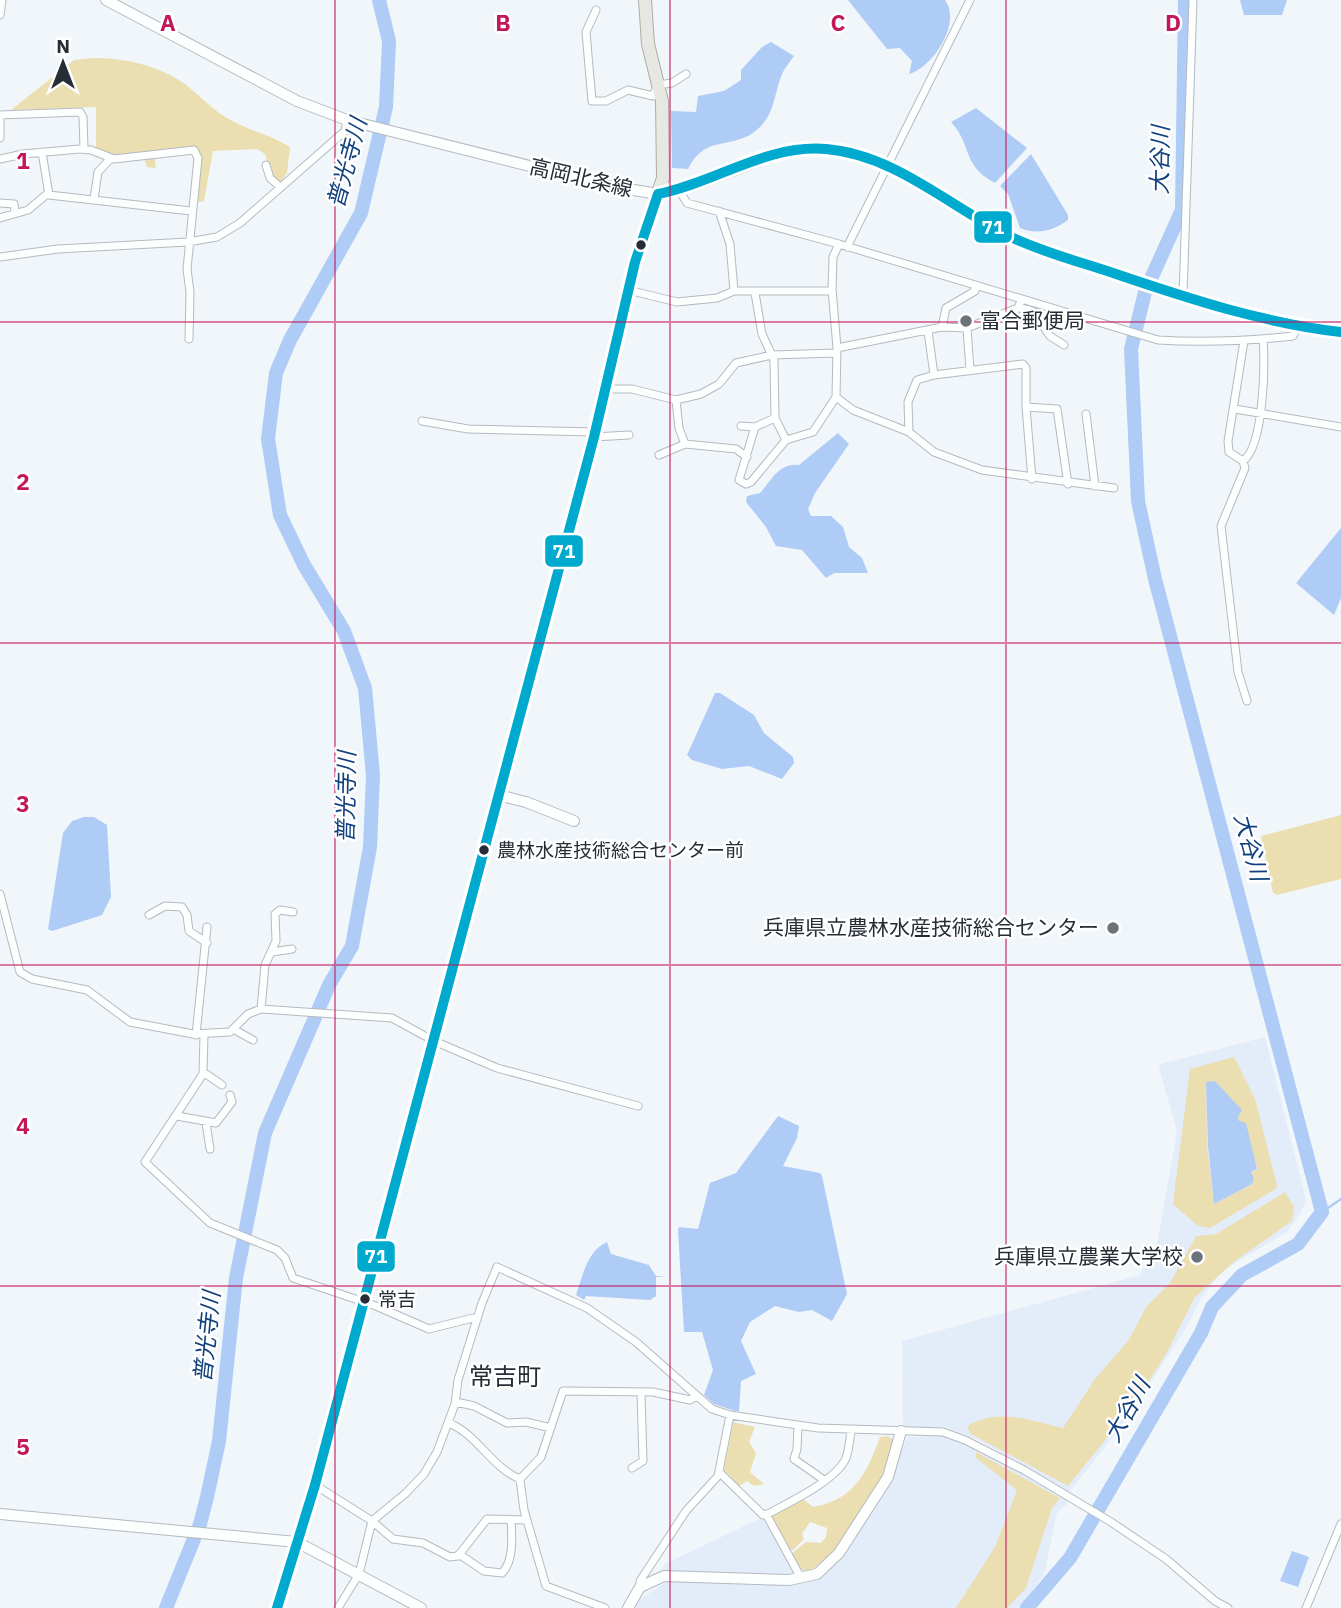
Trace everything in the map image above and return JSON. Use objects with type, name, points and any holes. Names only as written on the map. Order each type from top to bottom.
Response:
[{"type":"main road","name":"高岡北条線","points":[[106,0],[297,101],[347,120],[609,186],[659,194],[679,190],[758,159],[798,149],[840,151],[887,166],[1014,239],[1183,295],[1298,326],[1341,331]]},
{"type":"main road","points":[[277,1608],[315,1485],[595,435],[627,290],[663,178],[664,138],[659,85],[648,44],[645,0]]},
{"type":"main road","points":[[498,795],[526,802],[574,821]]},
{"type":"main road","points":[[628,1608],[640,1587],[664,1576],[789,1580],[817,1574],[839,1553],[888,1477],[901,1431]]},
{"type":"main road","points":[[0,1514],[297,1542],[421,1608]]},
{"type":"street","points":[[0,15],[2,0]]},
{"type":"street","points":[[755,427],[739,480],[746,484],[786,440],[813,432],[836,397],[833,257],[843,246],[887,166],[970,0]]},
{"type":"street","points":[[1183,295],[1192,0]]},
{"type":"street","points":[[596,10],[586,32],[592,101],[606,101],[628,90],[653,96],[659,85],[672,83],[687,74]]},
{"type":"street","points":[[0,138],[0,116],[80,112],[83,117],[84,149]]},
{"type":"street","points":[[0,257],[58,249],[188,242],[217,237],[229,231],[345,131],[347,120]]},
{"type":"street","points":[[0,159],[84,149],[111,158],[194,150],[198,158],[188,242],[189,338]]},
{"type":"street","points":[[42,152],[47,194]]},
{"type":"street","points":[[94,199],[98,172],[111,158]]},
{"type":"street","points":[[266,165],[270,178],[280,187]]},
{"type":"street","points":[[679,190],[687,203],[843,246],[975,287],[1019,304],[1043,320],[1048,334],[1064,345]]},
{"type":"street","points":[[0,218],[28,210],[47,194],[191,211]]},
{"type":"street","points":[[0,203],[14,204],[15,212]]},
{"type":"street","points":[[719,211],[730,244],[734,292]]},
{"type":"street","points":[[942,327],[946,309],[975,291],[975,287]]},
{"type":"street","points":[[627,290],[677,302],[717,298],[734,292],[832,291]]},
{"type":"street","points":[[755,293],[762,334],[772,355],[775,418],[786,440]]},
{"type":"street","points":[[606,389],[632,389],[676,400],[701,394],[719,384],[736,363],[772,355],[836,350],[942,327],[967,328],[1019,304],[1158,340],[1209,344],[1244,341],[1293,336],[1298,326]]},
{"type":"street","points":[[967,328],[970,370]]},
{"type":"street","points":[[928,331],[934,374]]},
{"type":"street","points":[[1243,461],[1250,456],[1261,411],[1264,339]]},
{"type":"street","points":[[1244,341],[1228,441],[1229,452],[1243,461],[1245,468],[1221,526],[1238,672],[1247,701]]},
{"type":"street","points":[[909,432],[906,416],[911,389],[917,380],[934,374],[1023,365],[1026,368],[1026,407],[1032,479]]},
{"type":"street","points":[[836,397],[853,410],[909,432],[934,452],[982,470],[1068,484],[1114,488]]},
{"type":"street","points":[[676,400],[679,428],[685,444]]},
{"type":"street","points":[[1026,407],[1052,406],[1057,409],[1068,484]]},
{"type":"street","points":[[1235,409],[1261,411],[1341,427]]},
{"type":"street","points":[[1086,414],[1095,486]]},
{"type":"street","points":[[741,426],[755,427],[775,418]]},
{"type":"street","points":[[422,421],[468,429],[629,435]]},
{"type":"street","points":[[659,455],[685,444],[736,449],[747,457]]},
{"type":"street","points":[[0,894],[13,952],[20,972],[26,977],[87,990],[130,1022],[200,1035],[233,1030],[253,1040]]},
{"type":"street","points":[[149,915],[165,906],[182,907],[187,915],[188,931],[207,943]]},
{"type":"street","points":[[261,1009],[265,965],[276,941],[275,914],[281,910],[293,912]]},
{"type":"street","points":[[207,927],[200,1035],[203,1072],[145,1162],[210,1223],[276,1250],[285,1258],[293,1278],[376,1306],[429,1329],[472,1318],[477,1320]]},
{"type":"street","points":[[272,952],[292,949]]},
{"type":"street","points":[[233,1030],[248,1014],[261,1009],[301,1014],[393,1018],[434,1041],[497,1068],[638,1106]]},
{"type":"street","points":[[203,1072],[222,1086]]},
{"type":"street","points":[[177,1116],[206,1123],[221,1119],[232,1102],[230,1095]]},
{"type":"street","points":[[206,1123],[210,1149]]},
{"type":"street","points":[[338,1608],[359,1574],[372,1521],[424,1474],[449,1423],[456,1402],[458,1380],[497,1267],[587,1308],[636,1342],[712,1409],[730,1415],[798,1425],[851,1430],[943,1432],[965,1440],[1108,1520],[1166,1559],[1213,1604],[1228,1608]]},
{"type":"street","points":[[520,1479],[536,1465],[563,1391],[664,1393],[690,1400],[696,1396]]},
{"type":"street","points":[[632,1468],[643,1461],[641,1393]]},
{"type":"street","points":[[456,1402],[474,1406],[507,1423],[526,1422],[551,1428]]},
{"type":"street","points":[[640,1587],[640,1581],[686,1511],[719,1472],[730,1415]]},
{"type":"street","points":[[449,1423],[467,1434],[505,1470],[520,1479]]},
{"type":"street","points":[[798,1425],[794,1459],[824,1480]]},
{"type":"street","points":[[766,1514],[824,1480],[846,1457],[851,1430]]},
{"type":"street","points":[[719,1472],[755,1510],[766,1514],[801,1578]]},
{"type":"street","points":[[520,1479],[526,1520],[546,1586],[605,1608]]},
{"type":"street","points":[[315,1485],[372,1521],[393,1539],[423,1544],[450,1557],[459,1554],[487,1520],[526,1520]]},
{"type":"street","points":[[459,1554],[484,1571],[502,1573],[508,1568],[512,1542],[511,1520]]},
{"type":"street","points":[[1306,1608],[1341,1524]]},
{"type":"shaded area","points":[[93,58],[141,64],[174,77],[227,118],[290,147],[287,173],[280,183],[271,178],[265,154],[257,149],[213,151],[204,201],[200,202],[196,199],[195,149],[154,154],[156,168],[147,167],[143,155],[113,157],[96,149],[96,107],[11,110],[74,60]]},
{"type":"shaded area","points":[[1341,815],[1341,879],[1277,895],[1273,893],[1261,836]]},
{"type":"shaded area","name":"兵庫県立農業大学校","points":[[1265,1037],[1306,1200],[1301,1212],[1287,1232],[1223,1270],[1202,1297],[1183,1333],[1120,1428],[1069,1492],[980,1441],[946,1427],[903,1427],[902,1341],[1140,1275],[1158,1240],[1177,1131],[1159,1068],[1161,1064]]},
{"type":"shaded area","points":[[1234,1057],[1255,1099],[1277,1185],[1276,1189],[1210,1228],[1198,1226],[1173,1204],[1190,1069]],"holes":[[[1206,1082],[1241,1111],[1237,1117],[1239,1122],[1245,1124],[1257,1170],[1251,1173],[1254,1180],[1251,1185],[1214,1204],[1207,1146]]]},
{"type":"shaded area","points":[[1285,1192],[1294,1207],[1292,1221],[1235,1261],[1195,1297],[1166,1354],[1135,1403],[1068,1486],[971,1434],[967,1426],[1003,1417],[1026,1419],[1063,1428],[1095,1379],[1128,1341],[1147,1306],[1170,1283],[1196,1236],[1216,1234]]},
{"type":"shaded area","points":[[733,1422],[755,1427],[749,1442],[756,1453],[750,1472],[764,1484],[754,1486],[747,1481],[739,1486],[724,1470]]},
{"type":"shaded area","points":[[888,1436],[895,1441],[881,1477],[861,1515],[822,1562],[807,1572],[799,1568],[791,1554],[806,1542],[821,1543],[826,1537],[827,1528],[810,1522],[802,1534],[804,1539],[793,1550],[788,1549],[769,1516],[802,1498],[813,1507],[839,1498],[857,1483],[864,1473],[880,1437]]},
{"type":"shaded area","points":[[946,1436],[981,1451],[1066,1496],[1068,1503],[1057,1513],[1044,1575],[1020,1608],[634,1608],[638,1601],[667,1581],[793,1585],[817,1578],[839,1561],[852,1542],[893,1476],[907,1437]]},
{"type":"shaded area","points":[[976,1452],[1060,1498],[1052,1508],[1026,1588],[1007,1608],[956,1608],[995,1547],[1017,1490],[976,1458]]},
{"type":"shaded area","points":[[763,1517],[767,1519],[796,1575],[661,1572],[665,1564]]},
{"type":"water","points":[[848,0],[945,0],[950,20],[947,32],[927,63],[909,74],[912,61],[900,48],[887,49]]},
{"type":"water","points":[[1240,0],[1287,0],[1282,15],[1244,15]]},
{"type":"water","points":[[771,42],[794,56],[782,74],[771,110],[764,122],[749,135],[703,150],[688,169],[672,168],[671,111],[696,112],[698,96],[724,91],[741,80],[741,70],[762,47]]},
{"type":"water","points":[[976,108],[1027,148],[995,183],[977,169],[951,122]]},
{"type":"water","points":[[1031,154],[1068,215],[1068,220],[1045,231],[1020,228],[1008,194],[1000,186]]},
{"type":"water","points":[[838,433],[849,444],[815,493],[808,509],[811,516],[831,516],[843,527],[849,547],[862,558],[868,573],[834,573],[826,578],[802,550],[776,546],[766,527],[746,502],[747,496],[760,493],[781,469],[799,465]]},
{"type":"water","points":[[1341,528],[1341,598],[1334,615],[1296,583]]},
{"type":"water","points":[[715,693],[720,693],[754,715],[764,733],[793,757],[794,763],[782,779],[749,766],[722,769],[692,760],[687,755]]},
{"type":"water","points":[[94,817],[107,825],[111,897],[102,915],[52,931],[48,929],[63,833],[72,821]]},
{"type":"water","points":[[1215,1081],[1242,1110],[1239,1121],[1246,1123],[1257,1169],[1251,1172],[1254,1179],[1252,1184],[1214,1204],[1208,1145],[1206,1082]]},
{"type":"water","points":[[778,1116],[799,1126],[797,1138],[783,1166],[820,1173],[822,1176],[847,1294],[832,1321],[812,1310],[799,1312],[775,1306],[750,1322],[741,1341],[756,1374],[741,1381],[739,1411],[735,1411],[714,1404],[704,1395],[713,1370],[702,1332],[684,1332],[678,1230],[679,1227],[698,1229],[710,1183],[736,1173]]},
{"type":"water","points":[[607,1242],[611,1254],[649,1265],[656,1276],[667,1276],[656,1277],[656,1296],[650,1300],[586,1296],[584,1300],[576,1295],[590,1257]]},
{"type":"water","points":[[1292,1551],[1309,1557],[1298,1587],[1280,1581]]},
{"type":"waterway","name":"普光寺川","points":[[166,1608],[200,1524],[219,1441],[236,1278],[265,1133],[329,985],[352,946],[370,847],[373,775],[365,688],[344,631],[304,565],[280,515],[268,439],[276,373],[290,340],[361,213],[386,107],[389,41],[379,0]]},
{"type":"waterway","name":"大谷川","points":[[1027,1608],[1070,1558],[1201,1333],[1212,1307],[1242,1275],[1298,1244],[1322,1212],[1155,579],[1138,501],[1131,349],[1145,292],[1182,210],[1185,0]]},
{"type":"waterway","points":[[1322,1212],[1341,1199]]},
{"type":"transit line","name":"71","points":[[277,1608],[315,1485],[594,437],[635,262],[658,194],[783,152],[826,149],[852,153],[899,172],[988,225],[1036,248],[1227,309],[1283,323],[1341,332]]},
{"type":"place","name":"富合郵便局","points":[[966,321]]},
{"type":"place","name":"農林水産技術総合センター前","points":[[484,850]]},
{"type":"place","name":"兵庫県立農林水産技術総合センター","points":[[1113,928]]},
{"type":"place","name":"兵庫県立農業大学校","points":[[1197,1257]]},
{"type":"place","name":"常吉","points":[[365,1299]]},
{"type":"district","name":"常吉町","points":[[505,1377]]}]
